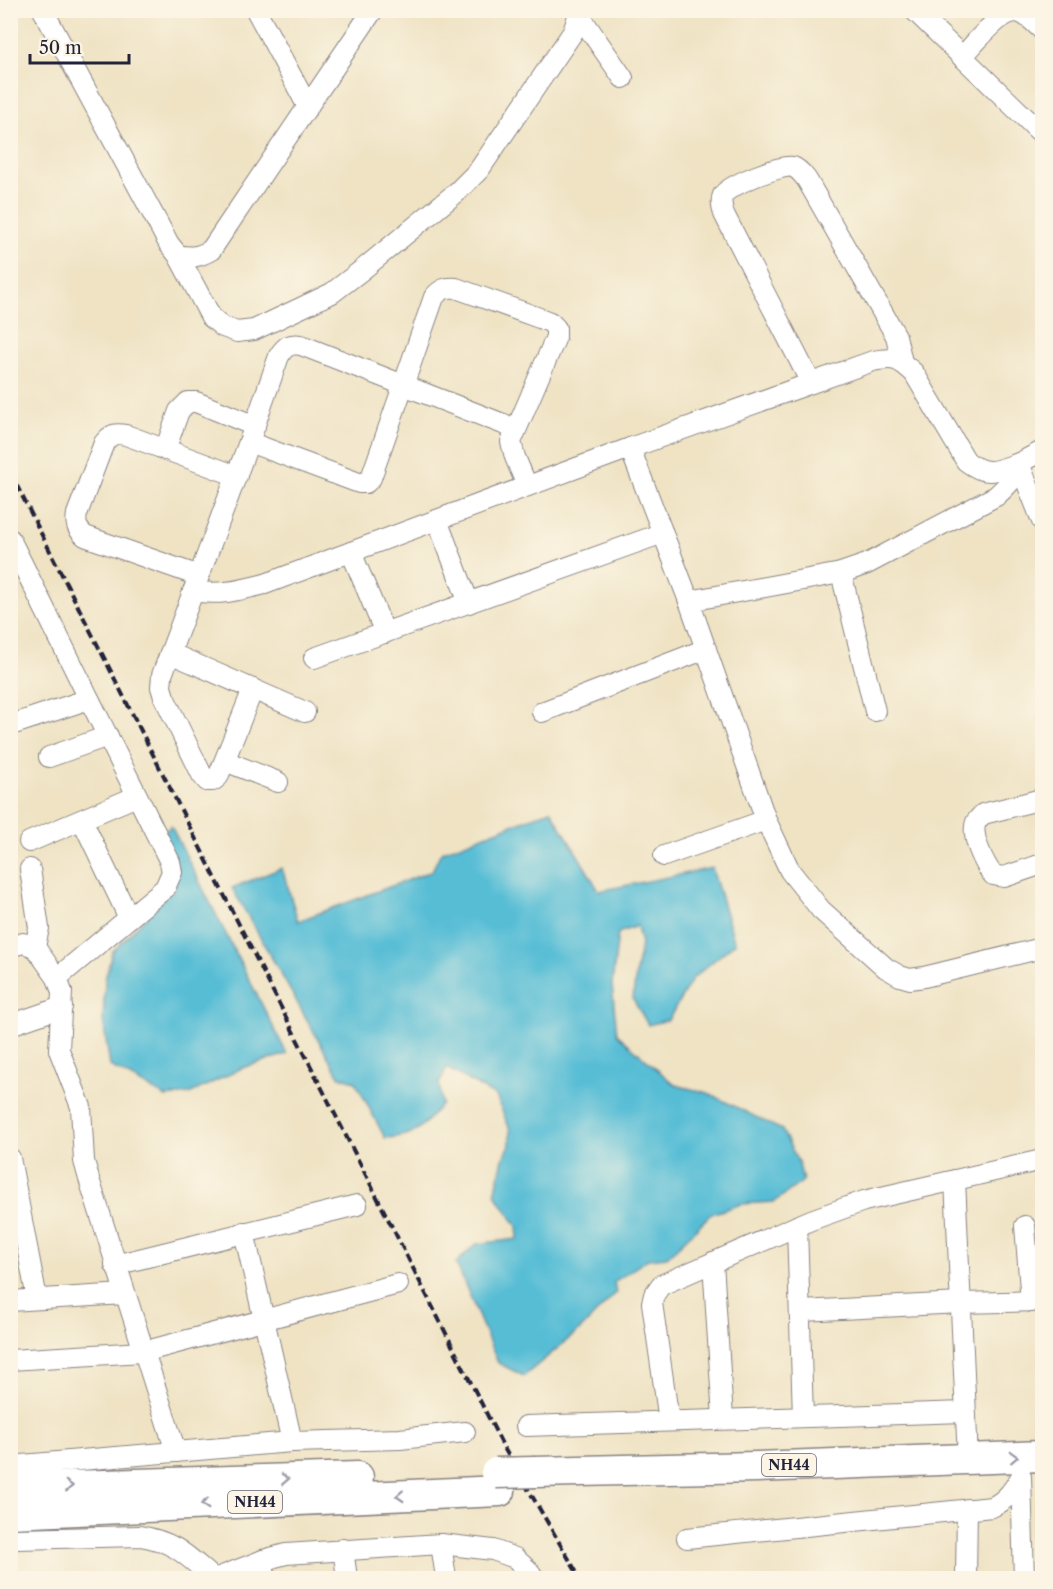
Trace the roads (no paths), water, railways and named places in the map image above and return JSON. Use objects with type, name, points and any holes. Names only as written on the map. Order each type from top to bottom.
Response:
[{"type":"highway","name":"NH44","points":[[536,1481],[756,1467],[1042,1456]]},
{"type":"highway","name":"NH44","points":[[13,1518],[498,1482],[1032,1477]]},
{"type":"street","points":[[43,10],[169,244],[211,317],[223,327],[237,332],[254,330],[332,293],[458,192],[479,170],[573,32],[580,13]]},
{"type":"street","points":[[256,10],[308,107]]},
{"type":"street","points":[[177,255],[188,258],[200,256],[211,250],[373,10]]},
{"type":"street","points":[[914,10],[1042,134]]},
{"type":"street","points":[[962,57],[1000,18],[1009,12],[1025,15],[1042,30]]},
{"type":"street","points":[[580,13],[623,78]]},
{"type":"street","points":[[812,383],[723,214],[721,204],[723,195],[729,187],[779,168],[792,166],[800,171],[807,180],[896,336],[902,362]]},
{"type":"street","points":[[165,450],[179,411],[188,402],[196,402],[252,434],[359,483],[366,483],[371,478],[434,297],[447,287],[456,288],[550,322],[556,328],[556,337],[511,442],[527,486]]},
{"type":"street","points":[[254,689],[218,777],[213,781],[207,781],[202,776],[160,687],[162,675],[237,476],[279,356],[285,347],[292,344],[301,345],[516,429]]},
{"type":"street","points":[[237,476],[126,435],[110,435],[104,443],[77,514],[78,530],[85,536],[196,584],[208,594],[243,589],[265,584],[873,360],[891,357],[902,362],[914,373],[966,461],[978,470],[995,471],[1019,463],[1042,451]]},
{"type":"street","points":[[630,448],[689,601],[766,819],[790,871],[813,901],[870,953],[900,976],[910,979],[1042,948]]},
{"type":"street","points":[[1019,463],[1042,521]]},
{"type":"street","points":[[689,601],[842,573],[867,564],[996,496],[1017,474],[1019,463]]},
{"type":"street","points":[[437,520],[469,603]]},
{"type":"street","points":[[314,658],[663,533]]},
{"type":"street","points":[[10,539],[170,862],[172,872],[165,888],[57,978]]},
{"type":"street","points":[[351,552],[385,633]]},
{"type":"street","points":[[842,573],[875,711]]},
{"type":"street","points":[[542,712],[706,649]]},
{"type":"street","points":[[170,653],[305,712]]},
{"type":"street","points":[[17,723],[89,699]]},
{"type":"street","points":[[49,757],[108,736]]},
{"type":"street","points":[[225,760],[278,782]]},
{"type":"street","points":[[29,842],[137,796]]},
{"type":"street","points":[[1042,799],[983,814],[976,822],[974,833],[985,865],[993,875],[1004,877],[1042,864]]},
{"type":"street","points":[[664,856],[766,819]]},
{"type":"street","points":[[82,820],[129,918]]},
{"type":"street","points":[[30,869],[39,928],[35,947]]},
{"type":"street","points":[[10,946],[23,943],[35,947],[57,978],[62,992],[59,1050],[81,1107],[84,1161],[176,1452]]},
{"type":"street","points":[[10,1025],[62,1007]]},
{"type":"street","points":[[10,1158],[37,1299]]},
{"type":"street","points":[[669,1421],[652,1304],[654,1295],[661,1285],[797,1226],[864,1201],[1042,1160]]},
{"type":"street","points":[[955,1180],[968,1459]]},
{"type":"street","points":[[115,1265],[357,1205]]},
{"type":"street","points":[[797,1226],[802,1416]]},
{"type":"street","points":[[801,1311],[1037,1301],[1025,1226]]},
{"type":"street","points":[[244,1232],[292,1442]]},
{"type":"street","points":[[713,1262],[723,1419]]},
{"type":"street","points":[[10,1360],[143,1352],[398,1284]]},
{"type":"street","points":[[10,1301],[125,1294]]},
{"type":"street","points":[[526,1426],[965,1412]]},
{"type":"street","points":[[10,1466],[292,1442],[400,1439],[465,1432]]},
{"type":"street","points":[[687,1538],[992,1507],[1001,1503],[1032,1477]]},
{"type":"street","points":[[1024,1578],[1032,1477]]},
{"type":"street","points":[[966,1578],[967,1509]]},
{"type":"street","points":[[13,1518],[161,1539],[174,1546],[215,1578],[264,1569],[286,1554],[441,1544],[493,1550],[514,1558],[534,1578]]},
{"type":"street","points":[[441,1544],[446,1578]]},
{"type":"street","points":[[344,1549],[347,1578]]},
{"type":"water","points":[[551,810],[599,891],[712,868],[735,943],[693,978],[668,1020],[648,1025],[633,999],[641,944],[637,926],[618,933],[612,985],[617,1034],[675,1085],[708,1093],[782,1130],[799,1164],[803,1181],[774,1202],[741,1204],[711,1214],[667,1257],[648,1259],[614,1282],[616,1293],[582,1328],[524,1376],[498,1363],[456,1263],[476,1244],[518,1239],[517,1226],[495,1194],[503,1159],[510,1145],[510,1130],[496,1096],[447,1068],[439,1083],[442,1104],[429,1119],[412,1133],[385,1138],[355,1081],[339,1076],[232,888],[282,868],[298,921],[432,871],[441,852]]},
{"type":"water","points":[[171,826],[287,1054],[242,1068],[189,1094],[166,1097],[110,1066],[103,1020],[105,980],[112,952],[175,887],[154,840]]},
{"type":"railway","points":[[10,472],[504,1448],[580,1578]]}]
